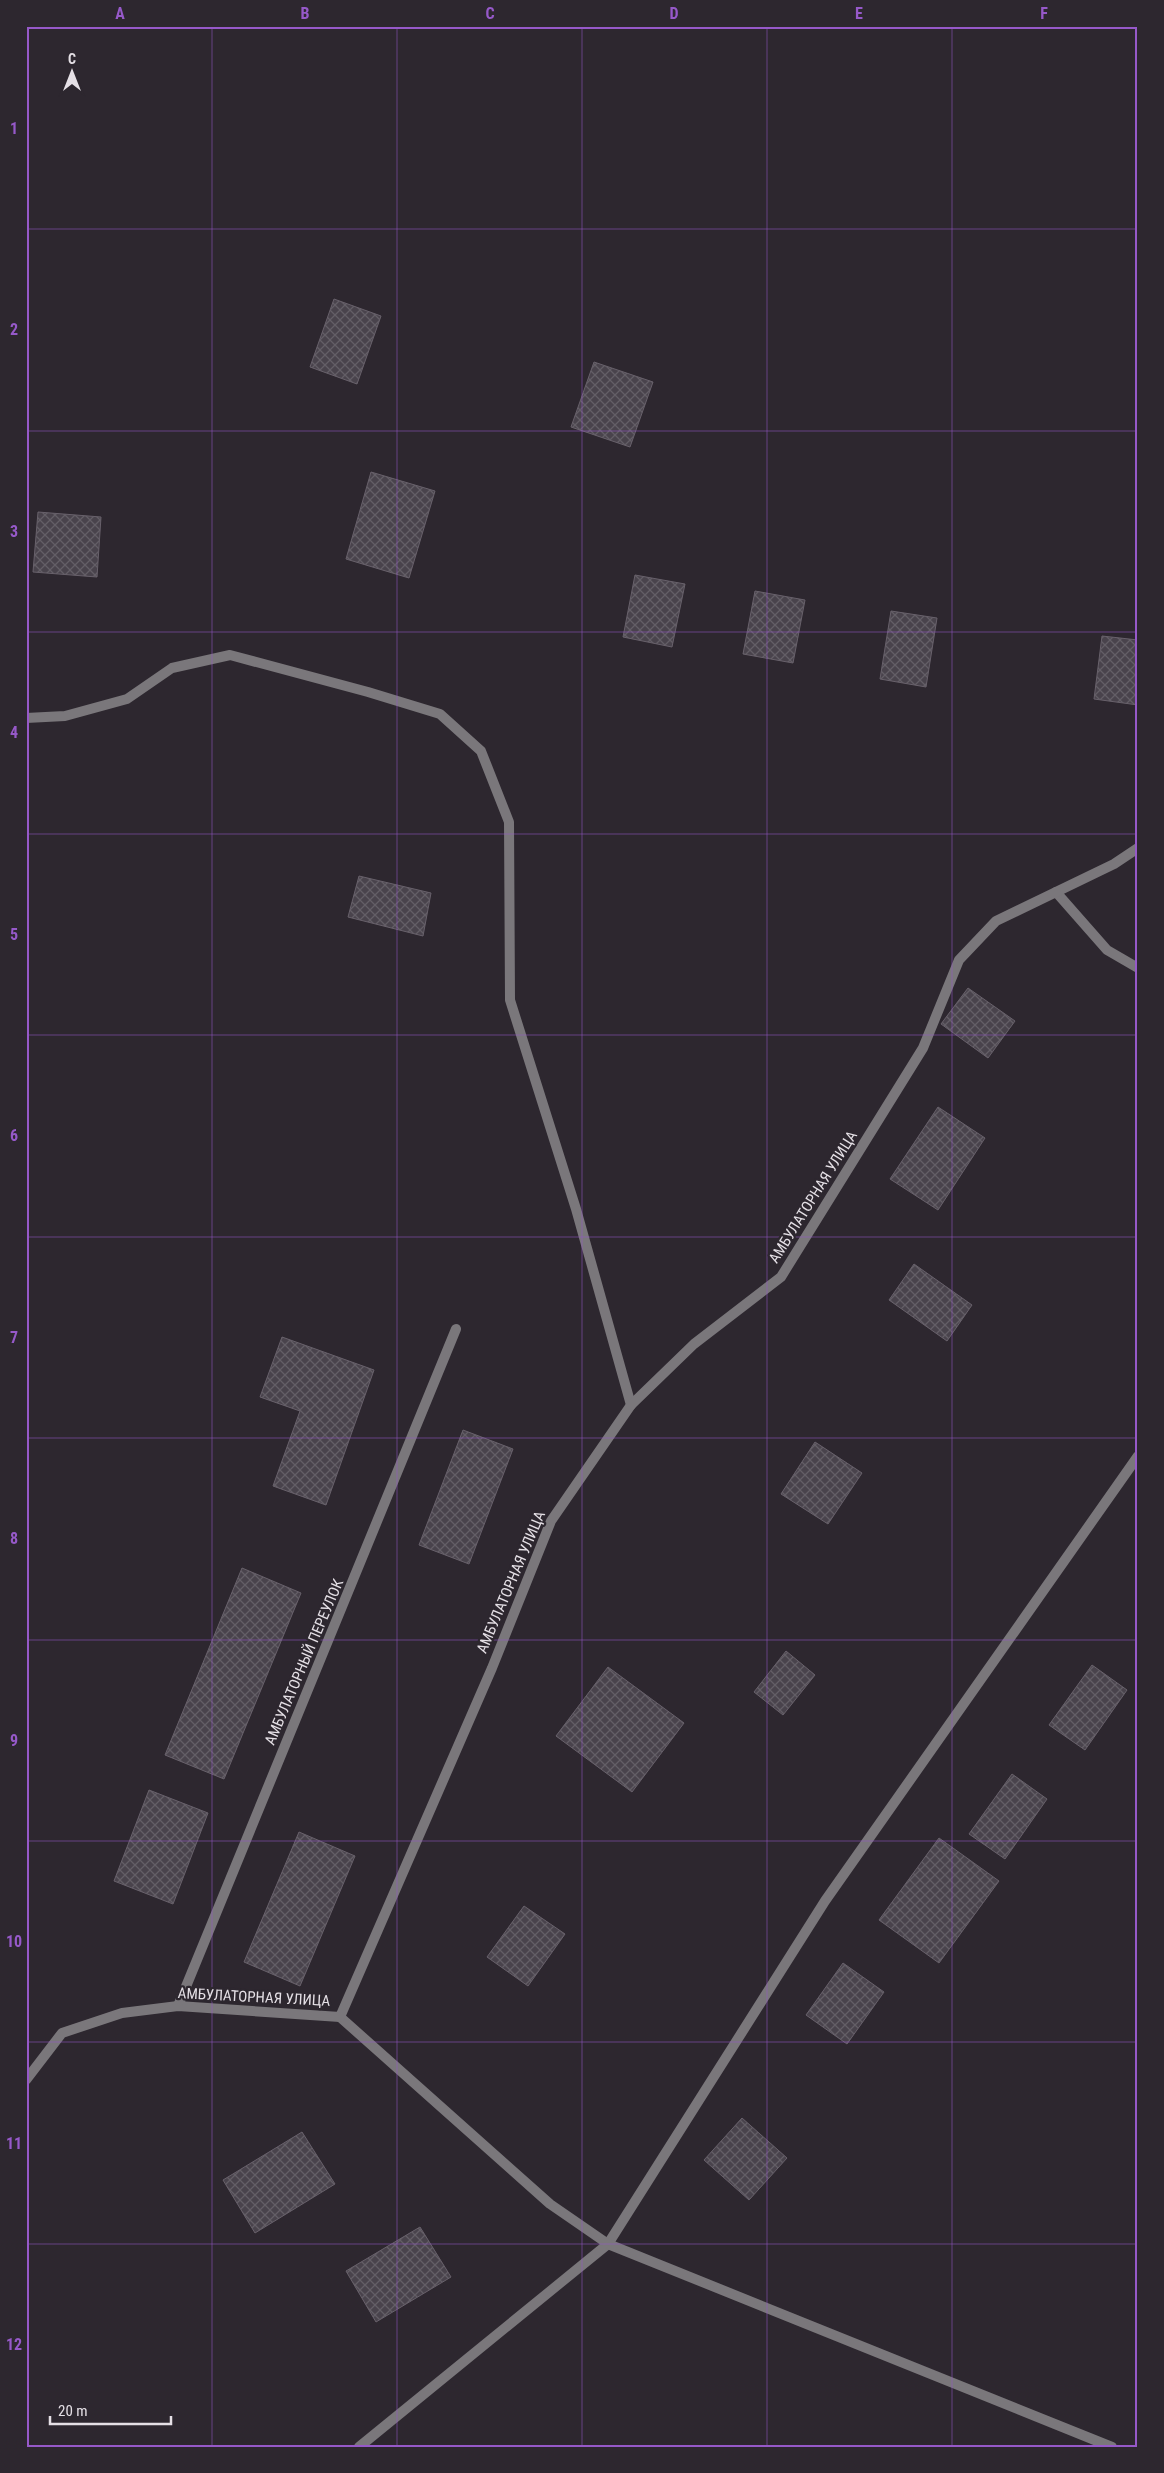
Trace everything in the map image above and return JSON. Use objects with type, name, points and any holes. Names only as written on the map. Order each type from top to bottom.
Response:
[{"type":"street","points":[[26,718],[65,716],[127,699],[172,668],[230,655],[368,692],[440,714],[481,750],[510,822],[510,1000],[576,1209],[631,1405]]},
{"type":"street","name":"АМБУЛАТОРНАЯ УЛИЦА","points":[[26,2080],[62,2033],[122,2013],[178,2006],[340,2017],[492,1668],[551,1520],[631,1405],[694,1344],[781,1277],[923,1048],[959,960],[996,921],[1114,864],[1138,848]]},
{"type":"street","points":[[1056,892],[1107,950],[1138,968]]},
{"type":"street","name":"АМБУЛАТОРНЫЙ ПЕРЕУЛОК","points":[[178,2006],[456,1329]]},
{"type":"street","points":[[359,2447],[608,2244],[825,1902],[1138,1456]]},
{"type":"street","points":[[340,2017],[550,2204],[608,2244],[1112,2447]]},
{"type":"building","points":[[334,299],[381,316],[357,384],[310,367]]},
{"type":"building","points":[[594,362],[653,382],[630,447],[571,427]]},
{"type":"building","points":[[371,472],[435,491],[409,578],[346,559]]},
{"type":"building","points":[[38,512],[101,517],[97,577],[33,572]]},
{"type":"building","points":[[635,575],[685,584],[672,647],[623,637]]},
{"type":"building","points":[[755,591],[805,600],[793,663],[743,654]]},
{"type":"building","points":[[891,611],[937,618],[926,687],[880,679]]},
{"type":"building","points":[[1102,636],[1138,640],[1138,705],[1094,699]]},
{"type":"building","points":[[359,876],[431,893],[423,936],[348,917]]},
{"type":"building","points":[[968,988],[1015,1021],[988,1058],[941,1024]]},
{"type":"building","points":[[938,1107],[985,1138],[938,1210],[890,1179]]},
{"type":"building","points":[[914,1264],[972,1305],[947,1341],[889,1300]]},
{"type":"building","points":[[282,1337],[374,1370],[326,1505],[273,1486],[300,1411],[260,1397]]},
{"type":"building","points":[[463,1430],[513,1449],[469,1564],[419,1545]]},
{"type":"building","points":[[815,1442],[862,1473],[828,1524],[781,1494]]},
{"type":"building","points":[[242,1568],[301,1593],[224,1779],[165,1755]]},
{"type":"building","points":[[786,1651],[815,1675],[783,1715],[754,1692]]},
{"type":"building","points":[[1092,1665],[1127,1690],[1085,1750],[1049,1725]]},
{"type":"building","points":[[608,1667],[684,1723],[632,1792],[556,1736]]},
{"type":"building","points":[[1012,1774],[1047,1799],[1005,1859],[969,1834]]},
{"type":"building","points":[[149,1790],[208,1813],[173,1904],[114,1881]]},
{"type":"building","points":[[299,1832],[355,1856],[300,1986],[244,1962]]},
{"type":"building","points":[[939,1838],[999,1881],[939,1963],[879,1920]]},
{"type":"building","points":[[524,1906],[565,1934],[528,1986],[487,1957]]},
{"type":"building","points":[[843,1963],[884,1992],[847,2044],[806,2015]]},
{"type":"building","points":[[742,2118],[787,2158],[749,2200],[704,2160]]},
{"type":"building","points":[[302,2132],[335,2184],[255,2233],[223,2180]]},
{"type":"building","points":[[420,2227],[451,2277],[376,2322],[346,2271]]}]
